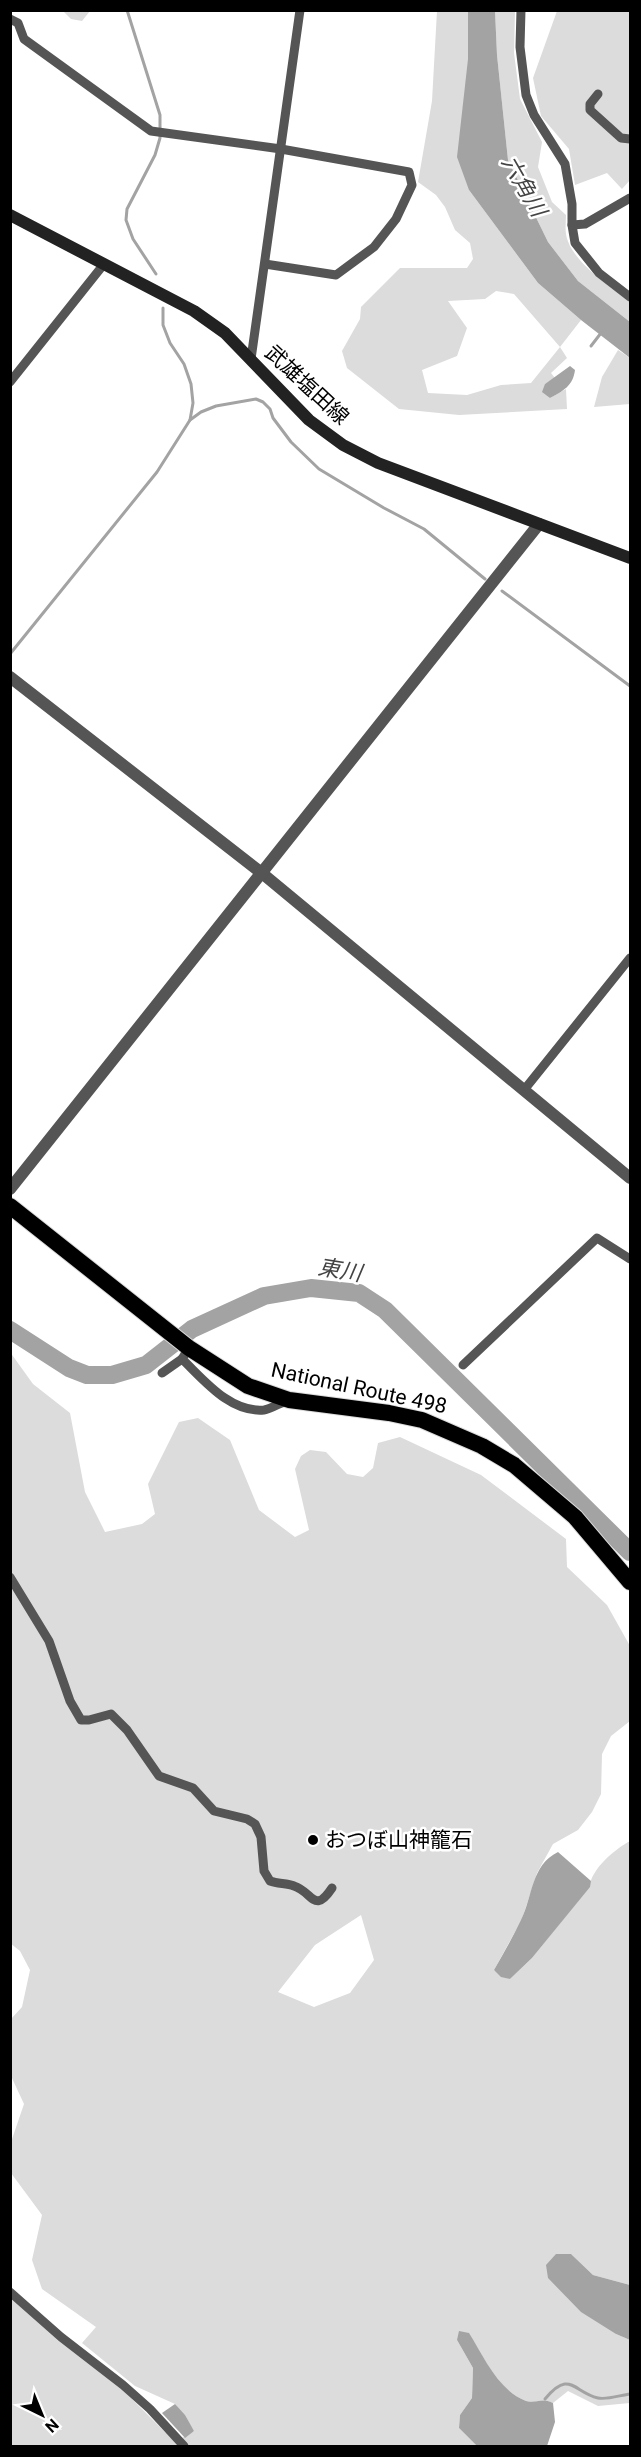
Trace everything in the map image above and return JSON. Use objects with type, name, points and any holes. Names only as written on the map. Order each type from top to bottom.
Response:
[{"type":"highway","name":"National Route 498","points":[[10,1206],[168,1330],[186,1353],[248,1386],[289,1400],[389,1413],[422,1420],[482,1446],[542,1487],[582,1525],[629,1576]]},
{"type":"main road","name":"武雄塩田線","points":[[10,215],[194,311],[225,333],[309,420],[343,445],[378,463],[630,558]]},
{"type":"street","points":[[251,359],[300,10]]},
{"type":"street","points":[[521,10],[520,47],[526,94],[534,115],[564,164],[572,204],[575,243],[599,273],[630,297]]},
{"type":"street","points":[[10,19],[18,23],[24,39],[151,131],[281,149],[410,172],[412,185],[396,219],[374,247],[336,275],[265,264]]},
{"type":"street","points":[[598,94],[590,104],[590,110],[621,138],[630,139]]},
{"type":"street","points":[[572,225],[585,224],[630,198]]},
{"type":"street","points":[[10,382],[104,264]]},
{"type":"street","points":[[10,1189],[263,874],[539,524]]},
{"type":"street","points":[[10,677],[263,874],[630,1178]]},
{"type":"street","points":[[524,1090],[630,958]]},
{"type":"street","points":[[463,1365],[597,1238],[630,1259]]},
{"type":"street","points":[[162,1373],[186,1353],[222,1397],[234,1403],[265,1410],[289,1400]]},
{"type":"street","points":[[10,1577],[49,1641],[70,1701],[81,1720],[111,1714],[127,1730],[159,1776],[193,1788],[214,1811],[247,1819],[255,1824],[261,1837],[264,1871],[270,1881],[296,1886],[313,1900],[318,1901],[327,1896],[332,1888]]},
{"type":"street","points":[[10,2292],[61,2337],[123,2385],[150,2409],[184,2446]]},
{"type":"shaded area","points":[[63,11],[90,11],[82,21],[71,19]]},
{"type":"shaded area","points":[[437,11],[468,11],[469,190],[538,283],[581,320],[560,347],[567,358],[551,373],[555,378],[545,384],[550,398],[566,389],[567,409],[459,415],[399,409],[347,368],[342,351],[360,319],[361,307],[400,268],[467,268],[473,259],[470,243],[455,230],[445,207],[436,195],[418,182],[432,101]],"holes":[[[496,291],[514,294],[560,347],[531,383],[501,385],[467,395],[428,393],[422,370],[457,356],[467,328],[448,301],[485,299]]]},
{"type":"shaded area","points":[[468,11],[495,11],[497,55],[508,160],[548,242],[578,281],[630,322],[630,358],[538,283],[469,190],[457,157],[468,59]]},
{"type":"shaded area","points":[[495,11],[515,11],[514,53],[520,99],[542,142],[538,167],[552,202],[566,215],[569,244],[592,272],[630,302],[630,322],[578,281],[548,242],[508,160],[497,55]]},
{"type":"shaded area","points":[[557,11],[630,11],[630,180],[622,189],[607,173],[575,185],[569,149],[541,116],[533,78]]},
{"type":"shaded area","points":[[618,350],[630,358],[630,404],[594,407],[602,377]]},
{"type":"shaded area","points":[[570,366],[575,370],[567,387],[550,398],[542,392],[545,384]]},
{"type":"shaded area","points":[[10,1352],[33,1384],[70,1413],[85,1492],[105,1532],[142,1524],[155,1514],[148,1484],[179,1422],[198,1418],[230,1440],[259,1510],[295,1537],[309,1530],[295,1469],[301,1456],[310,1450],[326,1452],[347,1474],[363,1477],[373,1468],[378,1443],[400,1437],[481,1475],[566,1539],[567,1567],[607,1605],[630,1646],[630,1721],[611,1736],[602,1754],[601,1794],[592,1812],[578,1830],[553,1844],[537,1873],[522,1919],[494,1970],[510,1979],[532,1958],[589,1887],[600,1866],[617,1849],[630,1841],[630,2285],[593,2275],[571,2254],[616,2334],[630,2340],[630,2403],[598,2406],[568,2391],[553,2403],[526,2401],[516,2396],[500,2381],[469,2334],[457,2340],[473,2368],[472,2398],[460,2415],[459,2428],[477,2446],[11,2446],[11,2297],[121,2388],[175,2442],[194,2431],[175,2404],[135,2386],[82,2343],[96,2327],[42,2289],[32,2260],[42,2215],[11,2173],[11,2142],[24,2104],[11,2076],[11,2019],[22,2007],[30,1970],[20,1951],[10,1943]],"holes":[[[361,1915],[374,1960],[350,1993],[314,2007],[278,1992],[315,1945]]]},
{"type":"shaded area","points":[[558,1852],[591,1881],[590,1887],[532,1958],[510,1979],[501,1977],[494,1970],[521,1920],[538,1873],[549,1858]]},
{"type":"shaded area","points":[[556,2254],[571,2254],[593,2275],[630,2285],[630,2340],[581,2312],[548,2278],[546,2265]]},
{"type":"shaded area","points":[[459,2331],[469,2333],[493,2372],[516,2396],[529,2402],[553,2403],[555,2422],[547,2446],[477,2446],[459,2428],[460,2415],[472,2398],[473,2368],[457,2340]]},
{"type":"shaded area","points":[[175,2404],[185,2415],[194,2431],[185,2438],[162,2413]]},
{"type":"waterway","points":[[127,10],[160,115],[160,138],[155,155],[127,209],[126,220],[133,239],[156,274]]},
{"type":"waterway","points":[[10,654],[157,472],[190,420],[193,403],[191,384],[184,364],[170,343],[163,325],[163,308]]},
{"type":"waterway","points":[[591,346],[601,333]]},
{"type":"waterway","points":[[190,420],[201,412],[216,406],[256,399],[263,402],[291,442],[319,469],[424,529],[485,579]]},
{"type":"waterway","points":[[502,591],[630,686]]},
{"type":"waterway","name":"東川","points":[[10,1330],[69,1368],[87,1375],[112,1375],[146,1365],[192,1329],[264,1296],[311,1288],[359,1293],[385,1310],[630,1552]]},
{"type":"waterway","points":[[545,2399],[553,2390],[566,2384],[598,2398],[630,2394]]},
{"type":"place","name":"おつぼ山神籠石","points":[[313,1840]]},
{"type":"water label","name":"六角川","points":[[524,186]]}]
